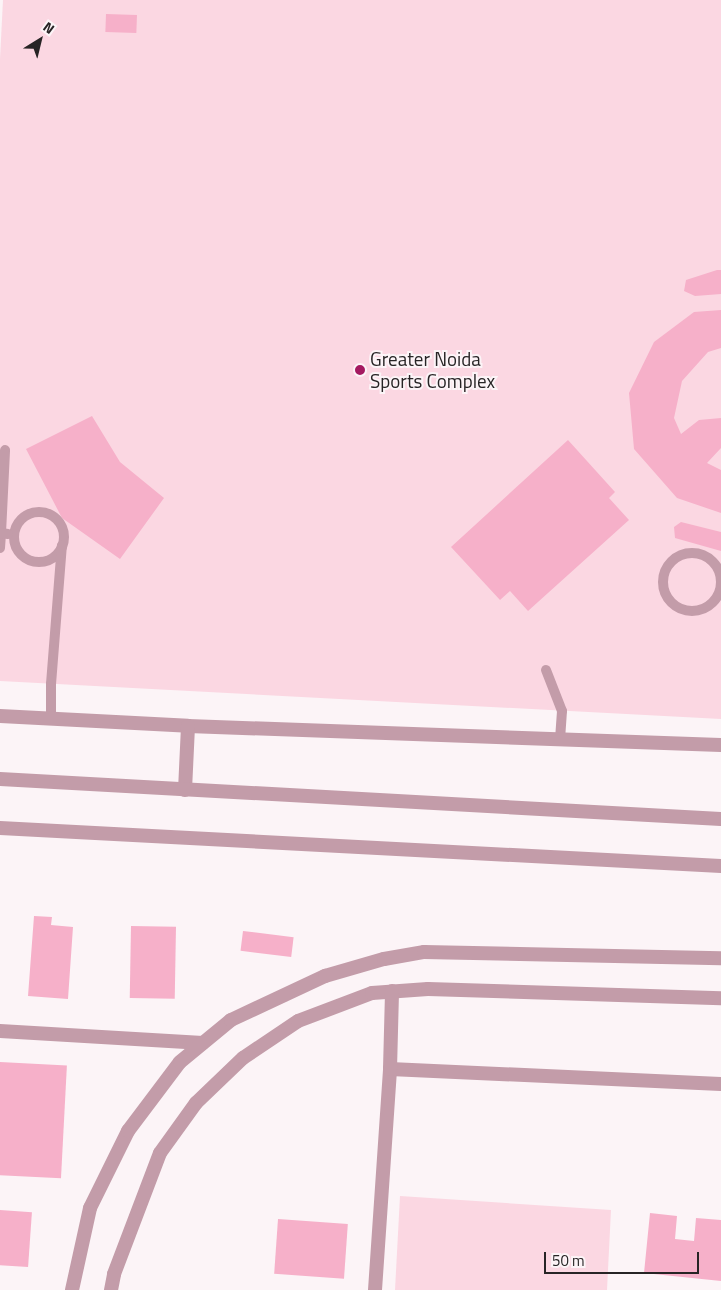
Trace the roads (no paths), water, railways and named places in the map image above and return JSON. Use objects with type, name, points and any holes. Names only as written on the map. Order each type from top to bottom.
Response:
[{"type":"street","points":[[0,716],[188,726],[721,745]]},
{"type":"street","points":[[185,790],[188,726]]},
{"type":"street","points":[[0,779],[721,819]]},
{"type":"street","points":[[0,828],[721,866]]},
{"type":"street","points":[[72,1290],[90,1208],[128,1131],[180,1062],[231,1020],[325,976],[384,959],[424,952],[721,958]]},
{"type":"street","points":[[111,1290],[114,1274],[160,1152],[196,1103],[243,1058],[298,1021],[372,994],[428,989],[721,998]]},
{"type":"street","points":[[375,1290],[390,1069],[392,991]]},
{"type":"street","points":[[0,1031],[203,1043]]},
{"type":"street","points":[[390,1069],[721,1084]]},
{"type":"lane","points":[[0,548],[5,450]]},
{"type":"lane","points":[[51,719],[51,684],[64,536],[60,524],[46,513],[28,514],[18,522],[14,534],[19,552],[34,561],[52,557],[62,545]]},
{"type":"lane","points":[[1,534],[14,534]]},
{"type":"lane","points":[[685,554],[703,555],[710,560],[716,567],[720,584],[713,601],[698,610],[688,610],[671,602],[663,584],[668,565],[676,558],[685,554]]},
{"type":"lane","points":[[546,670],[562,711],[560,740]]},
{"type":"place","name":"Greater Noida Sports Complex","points":[[360,370]]}]
